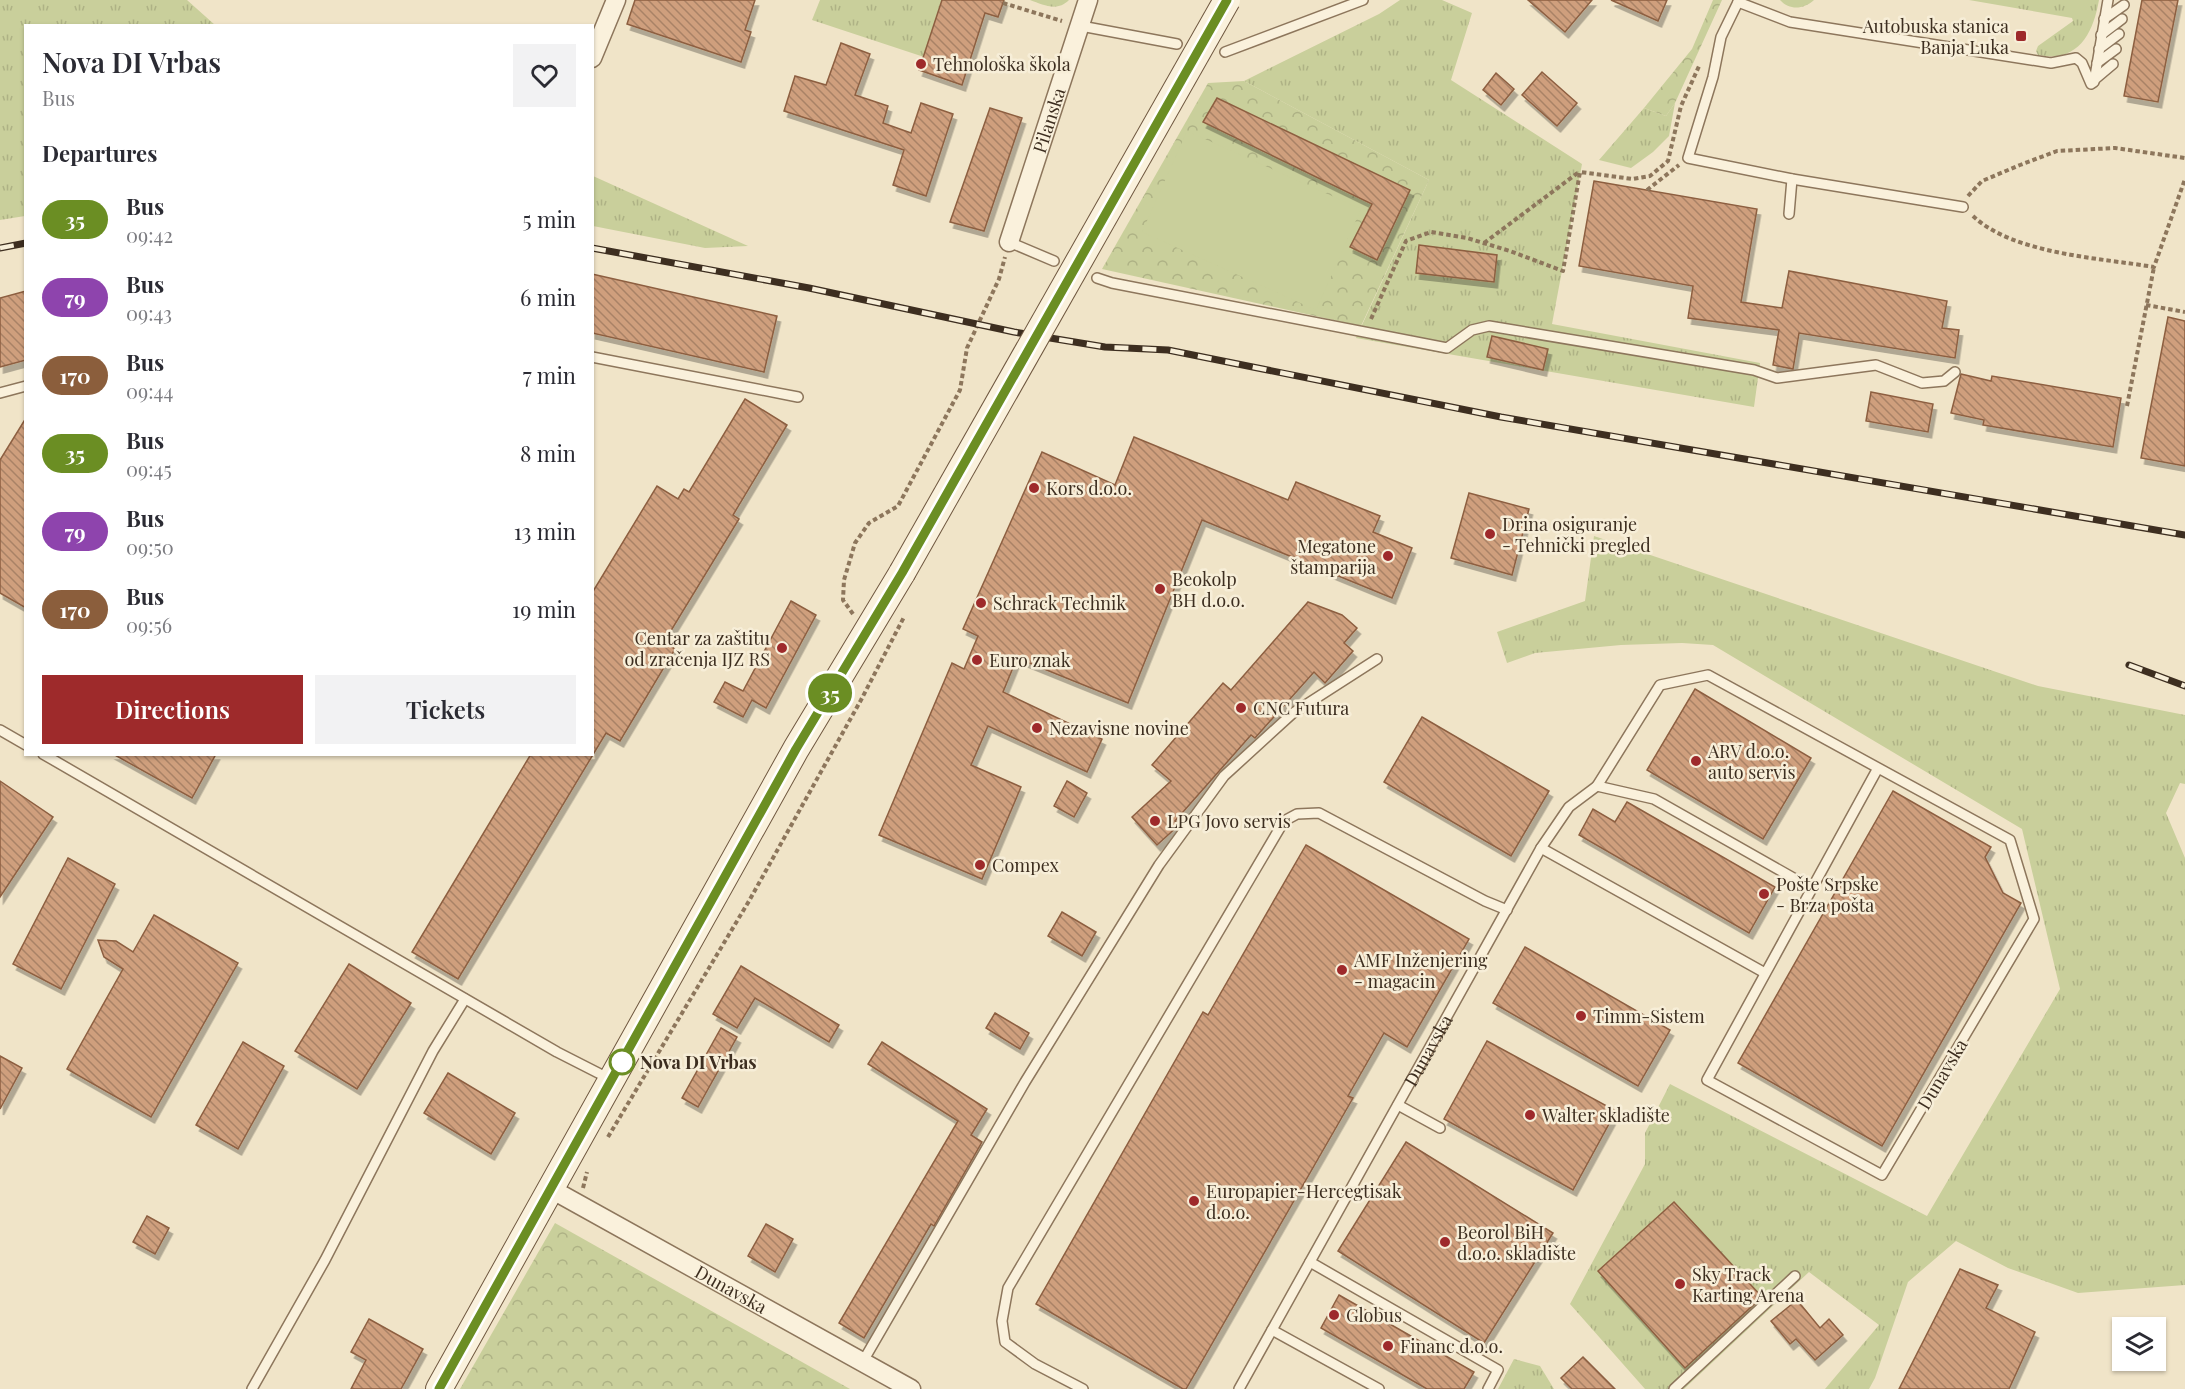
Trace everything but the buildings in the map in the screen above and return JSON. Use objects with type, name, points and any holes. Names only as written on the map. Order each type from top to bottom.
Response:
[{"type":"street","points":[[594,53],[616,0]]},
{"type":"street","name":"Pilanska","points":[[1009,242],[1088,0]]},
{"type":"street","points":[[439,1389],[796,749],[902,573],[1227,0]]},
{"type":"street","name":"Dunavska","points":[[551,1189],[911,1389]]},
{"type":"lane","points":[[1225,52],[1364,0]]},
{"type":"lane","points":[[1963,207],[1792,179],[1688,158],[1713,77],[1721,37],[1738,1],[1790,22],[1801,24],[2051,63],[2076,57],[2085,66],[2090,83],[2113,64]]},
{"type":"lane","points":[[2094,80],[2109,2]]},
{"type":"lane","points":[[2104,19],[2124,5]]},
{"type":"lane","points":[[2101,35],[2122,19]]},
{"type":"lane","points":[[1081,26],[1177,44]]},
{"type":"lane","points":[[2099,49],[2119,34]]},
{"type":"lane","points":[[2097,63],[2116,49]]},
{"type":"lane","points":[[1789,214],[1792,179]]},
{"type":"lane","points":[[1009,242],[1054,261]]},
{"type":"lane","points":[[1097,278],[1112,283],[1447,348],[1472,330],[1489,326],[1754,370],[1777,378],[1875,365],[1922,383],[1944,381],[1955,372]]},
{"type":"lane","points":[[594,357],[798,397]]},
{"type":"lane","points":[[0,393],[24,387]]},
{"type":"lane","points":[[862,1363],[1025,1082],[1178,838],[1224,776],[1284,721],[1377,659]]},
{"type":"lane","name":"Dunavska","points":[[1239,1389],[1541,848],[1569,807],[1597,786],[1660,685],[1708,675],[2010,840],[2034,919],[1882,1175],[1707,1080],[1878,768]]},
{"type":"lane","points":[[0,730],[24,743]]},
{"type":"lane","points":[[46,756],[556,1052],[612,1080]]},
{"type":"lane","points":[[1597,786],[1654,799],[1811,888]]},
{"type":"lane","points":[[1083,1389],[1035,1364],[1005,1342],[1002,1321],[1008,1288],[1284,821],[1297,814],[1319,813],[1485,901],[1507,909]]},
{"type":"lane","points":[[1541,848],[1765,974]]},
{"type":"lane","points":[[252,1389],[325,1260],[433,1051],[465,999]]},
{"type":"lane","name":"Dunavska","points":[[1398,1105],[1440,1128]]},
{"type":"lane","points":[[1310,1262],[1498,1370],[1488,1389]]},
{"type":"lane","points":[[1674,1389],[1795,1276]]},
{"type":"lane","points":[[1272,1330],[1379,1389]]},
{"type":"path","points":[[1003,3],[1081,26]]},
{"type":"path","points":[[1484,243],[1580,172],[1633,179],[1650,176],[1668,161],[1681,106],[1704,54]]},
{"type":"path","points":[[2154,267],[2070,254],[2015,242],[1982,225],[1963,207],[1969,194],[1982,181],[2057,151],[2115,148],[2185,158]]},
{"type":"path","points":[[1647,190],[1688,158]]},
{"type":"path","points":[[1365,332],[1406,241],[1431,231],[1484,243],[1563,271],[1580,172]]},
{"type":"path","points":[[2127,406],[2154,267],[2185,179]]},
{"type":"path","points":[[853,614],[843,600],[844,580],[855,543],[869,523],[898,506],[960,390],[967,348],[999,279],[1009,242]]},
{"type":"path","points":[[2146,305],[2185,312]]},
{"type":"path","points":[[604,1143],[749,902],[861,700],[904,616]]},
{"type":"path","points":[[583,1207],[583,1188],[592,1163]]},
{"type":"green space","points":[[0,0],[187,0],[214,24],[24,24],[24,216],[0,220]]},
{"type":"green space","points":[[820,0],[942,0],[924,57],[812,20]]},
{"type":"green space","points":[[1030,0],[1069,0],[1055,7]]},
{"type":"green space","points":[[1400,0],[1442,0],[1472,13],[1451,80],[1582,164],[1552,324],[1760,363],[1754,407],[1356,338],[1429,180],[1244,81],[1379,14]]},
{"type":"green space","points":[[1713,0],[1722,0],[1675,103],[1666,116],[1644,108],[1692,49]]},
{"type":"green space","points":[[1780,0],[1814,0],[1797,8],[1788,6]]},
{"type":"green space","points":[[1969,0],[2099,0],[2093,24],[2081,43],[2064,55],[2052,56],[2038,55],[2036,51],[2038,46],[2073,21],[2072,18]]},
{"type":"green space","points":[[1244,81],[1429,180],[1361,326],[1102,269],[1208,83]]},
{"type":"green space","points":[[1675,103],[1669,136],[1653,152],[1631,168],[1599,160],[1644,108],[1666,116]]},
{"type":"green space","points":[[1187,131],[1361,209],[1316,310],[1142,232]]},
{"type":"green space","points":[[594,177],[748,246],[705,248],[594,226]]},
{"type":"green space","points":[[1594,536],[2038,686],[2185,715],[2185,784],[2180,783],[2166,813],[2185,858],[2185,1285],[2078,1293],[2008,1268],[1956,1241],[1908,1282],[1875,1378],[1869,1389],[1825,1389],[1879,1325],[1809,1272],[1684,1389],[1645,1389],[1570,1304],[1645,1164],[1645,1133],[1670,1084],[1927,1216],[2060,989],[2022,829],[1713,645],[1682,643],[1621,645],[1535,653],[1507,663],[1497,632],[1585,601]]},
{"type":"green space","points":[[555,1223],[850,1389],[460,1389]]},
{"type":"green space","points":[[1514,1359],[1540,1366],[1554,1389],[1498,1389]]},
{"type":"railway","points":[[0,248],[24,243]]},
{"type":"railway","points":[[594,248],[809,288],[1014,332],[1105,347],[1168,350],[1501,417],[2185,535]]},
{"type":"railway","points":[[2129,665],[2185,686]]},
{"type":"bus line","name":"35","points":[[439,1389],[796,749],[902,573],[1227,0]]},
{"type":"place","name":"Autobuska stanica Banja Luka","points":[[2021,36]]},
{"type":"place","name":"Tehnološka škola","points":[[921,64]]},
{"type":"place","name":"Kors d.o.o.","points":[[1034,488]]},
{"type":"place","name":"Drina osiguranje - Tehnički pregled","points":[[1490,534]]},
{"type":"place","name":"Megatone štamparija","points":[[1388,556]]},
{"type":"place","name":"Beokolp BH d.o.o.","points":[[1160,589]]},
{"type":"place","name":"Schrack Technik","points":[[981,603]]},
{"type":"place","name":"Centar za zaštitu od zračenja IJZ RS","points":[[782,648]]},
{"type":"place","name":"Euro znak","points":[[977,660]]},
{"type":"place","name":"CNC Futura","points":[[1241,708]]},
{"type":"place","name":"Nezavisne novine","points":[[1037,728]]},
{"type":"place","name":"ARV d.o.o. auto servis","points":[[1696,761]]},
{"type":"place","name":"LPG Jovo servis","points":[[1155,821]]},
{"type":"place","name":"Compex","points":[[980,865]]},
{"type":"place","name":"Pošte Srpske - Brza pošta","points":[[1764,894]]},
{"type":"place","name":"AMF Inženjering - magacin","points":[[1342,970]]},
{"type":"place","name":"Timm-Sistem","points":[[1581,1016]]},
{"type":"place","name":"Nova DI Vrbas","points":[[622,1062]]},
{"type":"place","name":"Walter skladište","points":[[1530,1115]]},
{"type":"place","name":"Europapier-Hercegtisak d.o.o.","points":[[1194,1201]]},
{"type":"place","name":"Beorol BiH d.o.o. skladište","points":[[1445,1242]]},
{"type":"place","name":"Sky Track Karting Arena","points":[[1680,1284]]},
{"type":"place","name":"Globus","points":[[1334,1315]]},
{"type":"place","name":"Financ d.o.o.","points":[[1388,1346]]}]
